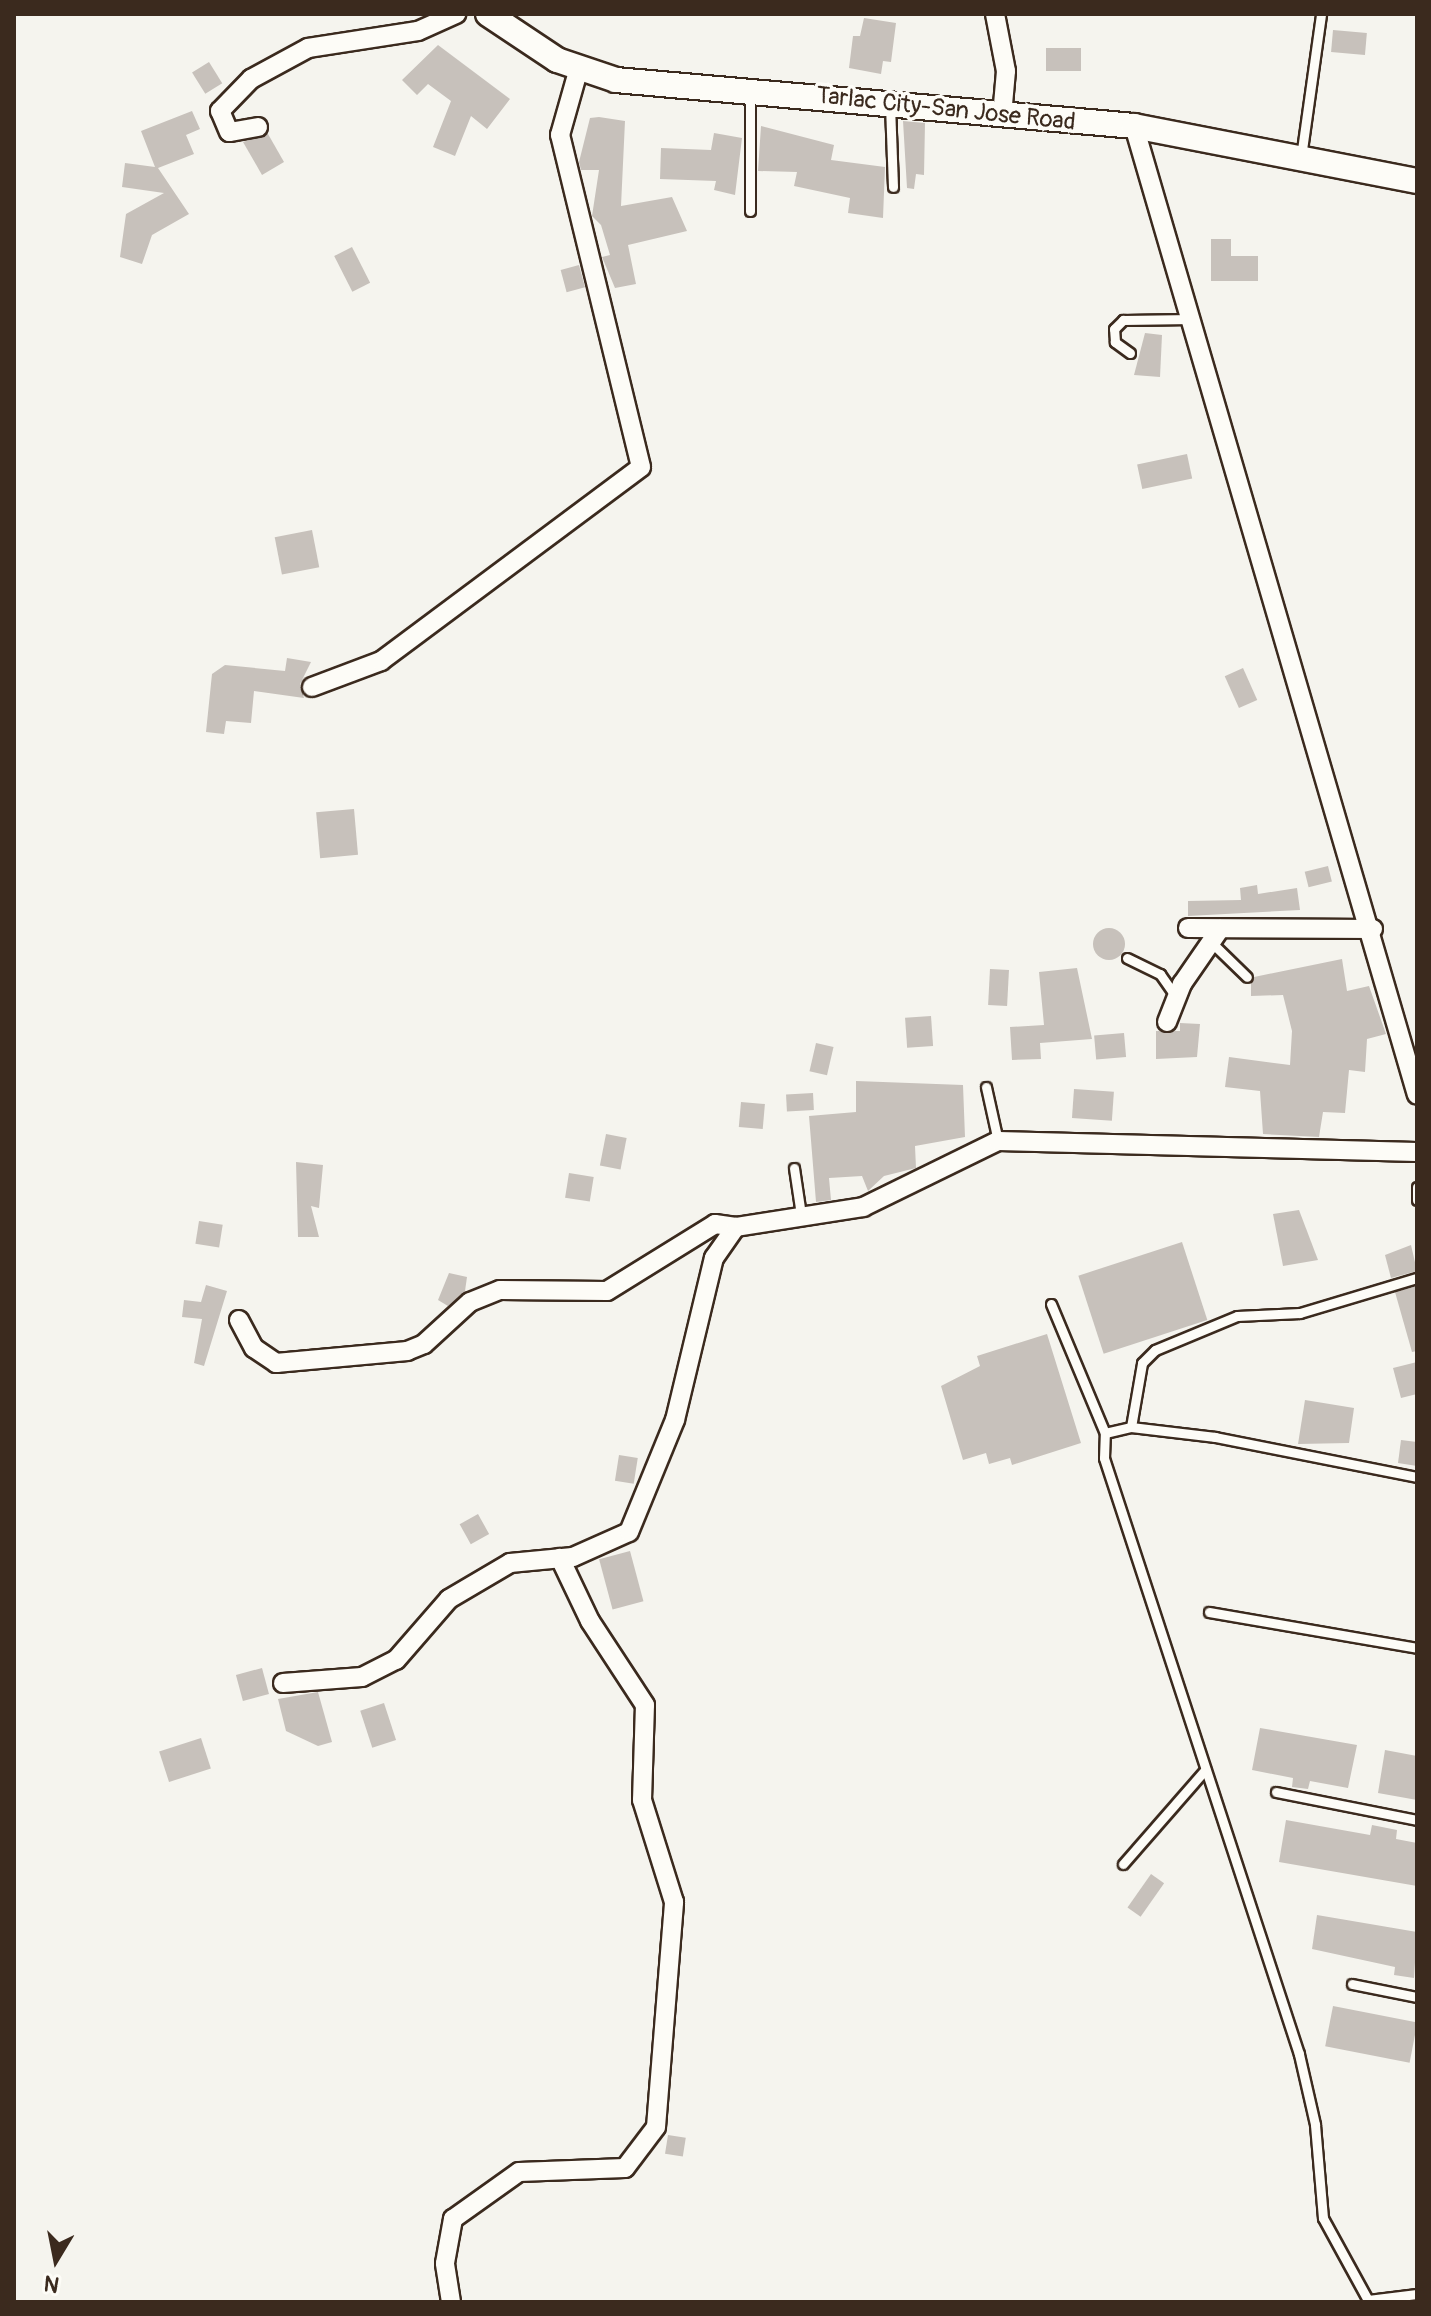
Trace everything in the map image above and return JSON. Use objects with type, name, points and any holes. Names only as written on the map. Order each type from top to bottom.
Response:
[{"type":"main road","name":"Tarlac City-San Jose Road","points":[[488,14],[579,68],[616,80],[750,88],[890,105],[1134,126],[1417,181]]},
{"type":"street","points":[[258,127],[229,132],[220,111],[251,79],[308,48],[418,31],[456,14]]},
{"type":"street","points":[[995,14],[1006,71],[1002,116]]},
{"type":"street","points":[[312,687],[381,661],[641,467],[560,135],[579,68]]},
{"type":"street","points":[[1134,126],[1373,929],[1417,1095]]},
{"type":"street","points":[[1188,928],[1216,935],[1373,929]]},
{"type":"street","points":[[1167,1022],[1177,998],[1216,935]]},
{"type":"street","points":[[239,1320],[254,1348],[276,1363],[407,1351],[490,1294],[607,1291],[715,1224],[736,1227],[874,1203],[998,1141],[1417,1152]]},
{"type":"street","points":[[283,1683],[362,1677],[396,1660],[449,1599],[510,1563],[560,1558],[617,1543],[646,1502],[675,1420],[714,1258],[736,1227]]},
{"type":"street","points":[[451,2302],[445,2263],[453,2219],[519,2172],[625,2168],[656,2127],[667,2052],[674,1902],[642,1800],[645,1705],[590,1621],[560,1558]]},
{"type":"lane","points":[[1301,158],[1321,14]]},
{"type":"lane","points":[[750,88],[750,211]]},
{"type":"lane","points":[[890,105],[893,187]]},
{"type":"lane","points":[[1130,353],[1115,342],[1114,329],[1123,320],[1192,319]]},
{"type":"lane","points":[[1216,935],[1247,977]]},
{"type":"lane","points":[[1127,958],[1160,974],[1177,998]]},
{"type":"lane","points":[[986,1087],[998,1141]]},
{"type":"lane","points":[[794,1168],[801,1215]]},
{"type":"lane","points":[[1417,1187],[1417,1200]]},
{"type":"lane","points":[[1131,1427],[1142,1363],[1155,1350],[1237,1316],[1300,1313],[1417,1278]]},
{"type":"lane","points":[[1051,1304],[1105,1433],[1104,1458],[1299,2054],[1315,2124],[1323,2218],[1368,2301],[1417,2294]]},
{"type":"lane","points":[[1105,1433],[1131,1427],[1417,1477]]},
{"type":"lane","points":[[1209,1612],[1417,1648]]},
{"type":"lane","points":[[1123,1864],[1205,1770]]},
{"type":"lane","points":[[1276,1792],[1417,1820]]},
{"type":"lane","points":[[1352,1984],[1417,1997]]},
{"type":"building","points":[[864,18],[896,23],[891,62],[883,61],[881,74],[849,68],[853,36],[860,36]]},
{"type":"building","points":[[1333,30],[1367,33],[1365,55],[1331,52]]},
{"type":"building","points":[[438,45],[510,99],[487,129],[471,116],[455,156],[433,147],[451,101],[428,84],[417,95],[402,80]]},
{"type":"building","points":[[1046,48],[1081,48],[1081,71],[1046,71]]},
{"type":"building","points":[[209,62],[222,83],[205,94],[192,73]]},
{"type":"building","points":[[192,111],[200,129],[186,135],[194,154],[158,168],[189,214],[152,235],[142,264],[120,257],[126,214],[164,193],[122,187],[125,163],[155,167],[141,131]]},
{"type":"building","points":[[590,118],[625,121],[621,206],[672,197],[687,231],[628,245],[636,284],[615,288],[602,257],[610,255],[601,225],[592,216],[599,170],[581,170],[579,162]]},
{"type":"building","points":[[903,121],[925,123],[924,175],[916,174],[914,189],[907,188]]},
{"type":"building","points":[[761,126],[834,145],[831,160],[885,167],[883,218],[848,213],[850,198],[794,186],[797,172],[758,171]]},
{"type":"building","points":[[714,133],[742,138],[735,195],[714,190],[716,181],[660,179],[661,148],[711,150]]},
{"type":"building","points":[[268,134],[284,162],[262,175],[243,142]]},
{"type":"building","points":[[1211,239],[1231,239],[1231,256],[1258,256],[1258,281],[1211,281]]},
{"type":"building","points":[[352,247],[370,283],[352,292],[334,256]]},
{"type":"building","points":[[579,265],[585,287],[567,292],[561,270]]},
{"type":"building","points":[[1145,333],[1162,335],[1160,377],[1134,375]]},
{"type":"building","points":[[1187,454],[1192,478],[1142,489],[1137,465]]},
{"type":"building","points":[[312,530],[319,567],[282,575],[275,537]]},
{"type":"building","points":[[287,658],[311,662],[300,684],[304,698],[254,691],[251,723],[226,721],[224,734],[206,732],[212,674],[225,665],[285,671]]},
{"type":"building","points":[[1243,668],[1257,700],[1239,708],[1225,676]]},
{"type":"building","points":[[354,809],[358,855],[320,858],[316,812]]},
{"type":"building","points":[[1328,866],[1332,882],[1309,887],[1305,872]]},
{"type":"building","points":[[1257,885],[1258,894],[1297,888],[1300,910],[1188,916],[1188,901],[1241,900],[1240,888]]},
{"type":"building","points":[[1109,928],[1120,933],[1125,944],[1120,955],[1109,960],[1098,955],[1093,944],[1098,933]]},
{"type":"building","points":[[1342,959],[1347,991],[1369,986],[1386,1034],[1367,1039],[1365,1072],[1349,1070],[1345,1113],[1323,1112],[1319,1137],[1263,1134],[1260,1091],[1225,1087],[1229,1057],[1290,1065],[1292,1031],[1283,995],[1251,996],[1251,983],[1254,977]]},
{"type":"building","points":[[1077,968],[1092,1039],[1040,1043],[1041,1059],[1012,1060],[1010,1027],[1044,1025],[1039,972]]},
{"type":"building","points":[[990,969],[1009,970],[1007,1006],[988,1005]]},
{"type":"building","points":[[931,1016],[933,1046],[907,1048],[905,1018]]},
{"type":"building","points":[[1180,1023],[1200,1024],[1197,1057],[1156,1059],[1156,1031],[1180,1031]]},
{"type":"building","points":[[1124,1033],[1126,1057],[1096,1060],[1094,1036]]},
{"type":"building","points":[[816,1043],[834,1047],[827,1075],[809,1071]]},
{"type":"building","points":[[856,1081],[963,1085],[965,1137],[915,1146],[916,1168],[884,1176],[868,1191],[862,1176],[829,1178],[831,1200],[816,1202],[809,1116],[856,1112]]},
{"type":"building","points":[[1074,1089],[1114,1092],[1112,1121],[1072,1118]]},
{"type":"building","points":[[813,1093],[814,1110],[787,1111],[786,1094]]},
{"type":"building","points":[[741,1102],[765,1104],[763,1129],[739,1127]]},
{"type":"building","points":[[606,1134],[627,1138],[621,1169],[600,1165]]},
{"type":"building","points":[[296,1162],[323,1165],[319,1208],[311,1206],[319,1237],[298,1237]]},
{"type":"building","points":[[569,1173],[594,1177],[590,1202],[565,1198]]},
{"type":"building","points":[[1299,1210],[1318,1260],[1283,1266],[1273,1214]]},
{"type":"building","points":[[199,1221],[223,1225],[219,1247],[195,1244]]},
{"type":"building","points":[[1182,1242],[1207,1320],[1104,1354],[1078,1276]]},
{"type":"building","points":[[1411,1245],[1417,1271],[1391,1278],[1385,1255]]},
{"type":"building","points":[[449,1273],[467,1277],[465,1291],[448,1306],[438,1300]]},
{"type":"building","points":[[206,1285],[227,1291],[204,1366],[194,1363],[202,1319],[182,1317],[184,1300],[201,1302]]},
{"type":"building","points":[[1417,1286],[1417,1351],[1412,1352],[1395,1292]]},
{"type":"building","points":[[1047,1334],[1081,1443],[1012,1465],[1010,1458],[989,1464],[986,1453],[963,1460],[941,1386],[980,1366],[977,1356]]},
{"type":"building","points":[[1417,1362],[1417,1394],[1401,1398],[1393,1368]]},
{"type":"building","points":[[1305,1400],[1354,1408],[1349,1443],[1298,1444]]},
{"type":"building","points":[[1401,1440],[1417,1442],[1417,1466],[1398,1463]]},
{"type":"building","points":[[619,1455],[638,1458],[634,1484],[615,1481]]},
{"type":"building","points":[[478,1514],[489,1534],[471,1544],[460,1524]]},
{"type":"building","points":[[630,1551],[643,1601],[613,1610],[599,1559]]},
{"type":"building","points":[[262,1668],[269,1694],[243,1701],[236,1675]]},
{"type":"building","points":[[318,1692],[332,1742],[318,1746],[286,1731],[278,1699]]},
{"type":"building","points":[[384,1703],[396,1740],[372,1748],[360,1711]]},
{"type":"building","points":[[1260,1728],[1357,1745],[1348,1788],[1310,1781],[1308,1789],[1292,1787],[1293,1778],[1252,1770]]},
{"type":"building","points":[[201,1738],[211,1768],[169,1782],[159,1752]]},
{"type":"building","points":[[1385,1750],[1417,1756],[1417,1800],[1378,1793]]},
{"type":"building","points":[[1286,1820],[1370,1835],[1372,1825],[1397,1830],[1396,1839],[1417,1843],[1417,1886],[1279,1862]]},
{"type":"building","points":[[1151,1874],[1164,1883],[1141,1917],[1127,1908]]},
{"type":"building","points":[[1317,1915],[1417,1932],[1414,1978],[1394,1975],[1395,1967],[1312,1949]]},
{"type":"building","points":[[1333,2006],[1417,2022],[1410,2063],[1325,2046]]},
{"type":"building","points":[[668,2135],[686,2138],[683,2157],[665,2154]]}]
